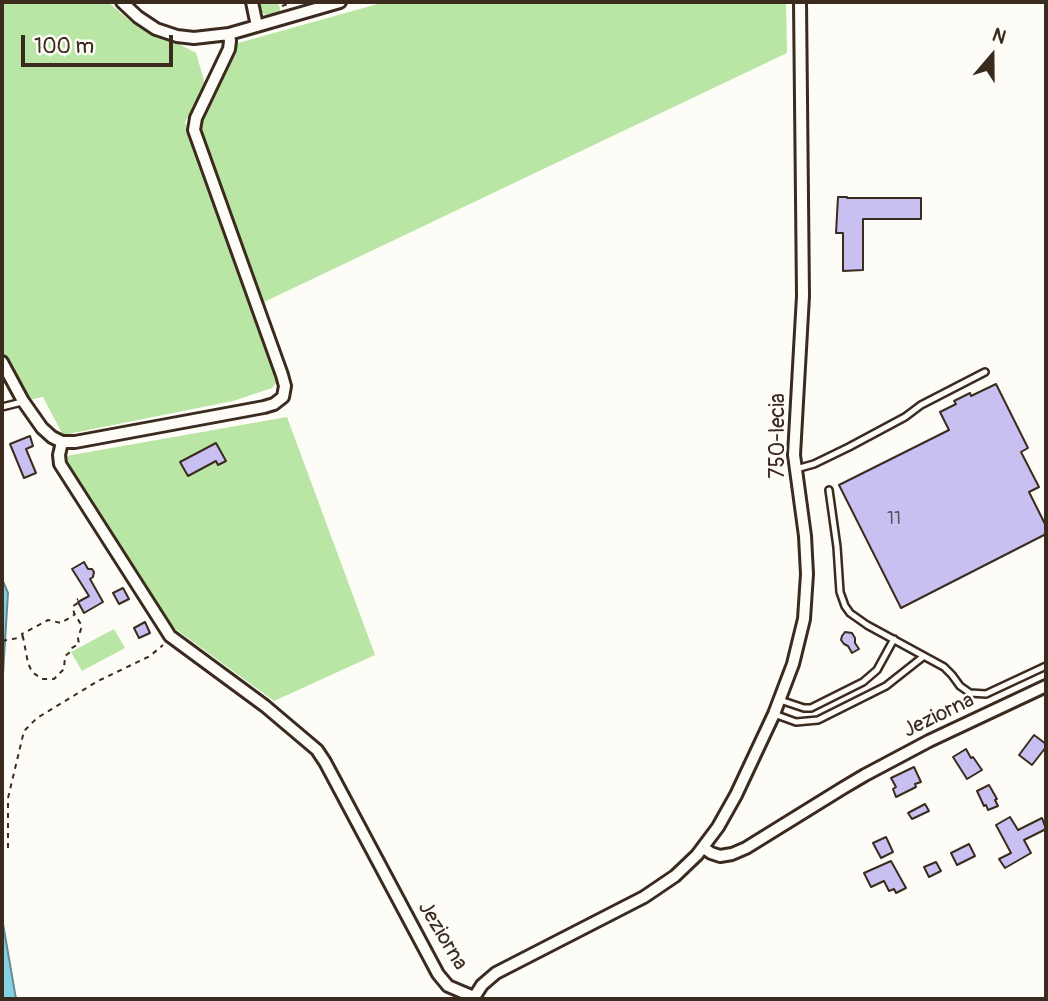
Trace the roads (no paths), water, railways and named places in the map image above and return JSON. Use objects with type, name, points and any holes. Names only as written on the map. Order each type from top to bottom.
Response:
[{"type":"street","points":[[122,2],[156,29],[194,38],[229,34],[340,2]]},
{"type":"street","points":[[252,2],[257,26]]},
{"type":"street","name":"750-lecia","points":[[704,848],[731,806],[780,700],[799,643],[807,594],[807,551],[796,470],[795,422],[803,296],[800,2]]},
{"type":"street","points":[[2,362],[23,401],[46,433],[62,442],[75,442],[256,409],[274,404],[283,397],[284,381],[194,130],[196,118],[229,49],[229,34]]},
{"type":"street","name":"Jeziorna","points":[[62,442],[60,464],[170,636],[265,706],[317,750],[438,974],[448,986],[474,998],[487,980],[496,973],[655,890],[682,870],[704,848],[720,856],[746,848],[842,788],[929,741],[1046,686]]},
{"type":"lane","points":[[796,470],[849,447],[985,372]]},
{"type":"lane","points":[[2,407],[23,401]]},
{"type":"lane","points":[[829,490],[841,599],[850,613],[948,671],[965,690],[981,695],[1046,666]]},
{"type":"lane","points":[[780,700],[811,708],[863,682],[877,670],[894,639]]},
{"type":"lane","points":[[774,714],[803,723],[818,720],[886,686],[924,656]]},
{"type":"water","points":[[2,579],[8,593],[2,690]]},
{"type":"water","points":[[2,918],[16,999],[2,999]]}]
